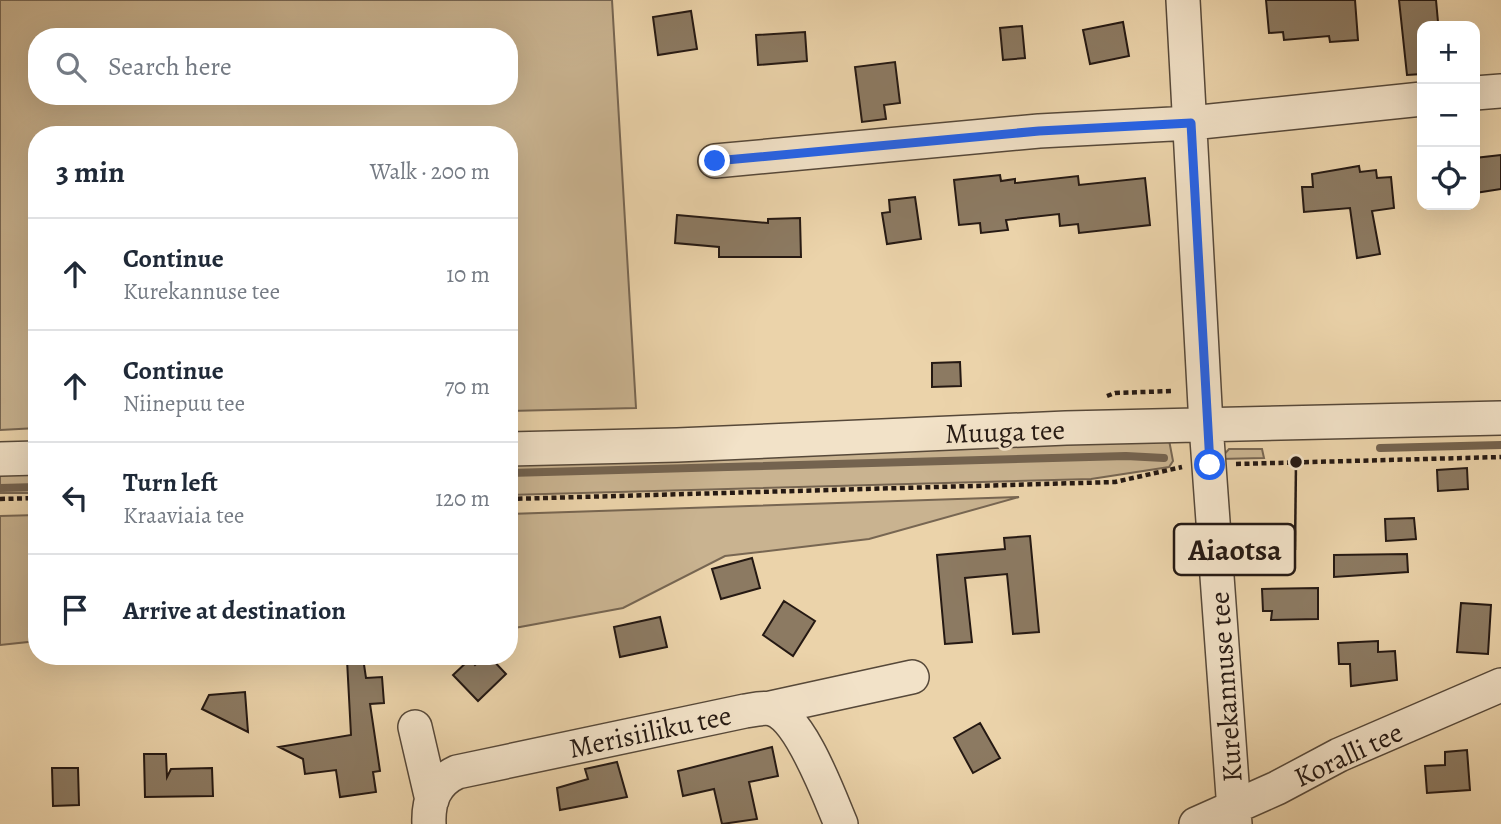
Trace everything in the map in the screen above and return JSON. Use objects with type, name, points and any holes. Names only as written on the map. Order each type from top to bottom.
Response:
[{"type":"street","name":"Kurekannuse tee","points":[[1183,0],[1206,425],[1234,816]]},
{"type":"street","points":[[1480,93],[1501,91]]},
{"type":"street","points":[[715,161],[1039,131],[1191,123],[1417,100]]},
{"type":"street","name":"Muuga tee","points":[[518,449],[1206,425],[1501,418]]},
{"type":"street","points":[[0,458],[28,458]]},
{"type":"street","points":[[770,708],[912,677]]},
{"type":"street","name":"Koralli tee","points":[[1196,824],[1234,816],[1339,755],[1501,685]]},
{"type":"street","name":"Merisiiliku tee","points":[[430,812],[444,778],[457,772],[770,708],[786,717],[797,731],[841,824]]},
{"type":"street","points":[[415,727],[430,812]]},
{"type":"path","points":[[518,499],[1115,482],[1177,468],[1210,465],[1501,457]]},
{"type":"path","points":[[0,499],[28,498]]},
{"type":"shaded area","points":[[0,0],[612,0],[636,408],[518,411],[518,126],[28,126],[28,428],[0,430]]},
{"type":"shaded area","points":[[1169,440],[1173,461],[1169,467],[1091,479],[518,495],[518,459]]},
{"type":"shaded area","points":[[1229,449],[1262,449],[1264,458],[1220,459]]},
{"type":"shaded area","points":[[28,472],[28,493],[0,493],[0,473]]},
{"type":"shaded area","points":[[1019,497],[869,539],[725,556],[623,608],[518,627],[518,514]]},
{"type":"shaded area","points":[[28,515],[28,642],[0,645],[0,516]]},
{"type":"building","points":[[1266,0],[1355,0],[1358,40],[1330,42],[1329,36],[1284,40],[1283,32],[1269,33]]},
{"type":"building","points":[[1399,0],[1436,0],[1438,21],[1417,21],[1417,74],[1407,75]]},
{"type":"building","points":[[691,11],[697,49],[658,55],[653,17]]},
{"type":"building","points":[[1123,22],[1129,56],[1090,64],[1083,30]]},
{"type":"building","points":[[1022,26],[1025,58],[1003,60],[1000,28]]},
{"type":"building","points":[[805,32],[807,61],[758,65],[756,35]]},
{"type":"building","points":[[895,62],[900,103],[884,105],[886,119],[862,122],[855,67]]},
{"type":"building","points":[[1501,155],[1501,189],[1480,192],[1480,157]]},
{"type":"building","points":[[1359,166],[1360,172],[1376,170],[1377,178],[1391,177],[1394,208],[1372,211],[1380,254],[1357,258],[1350,208],[1304,212],[1302,187],[1313,187],[1312,174]]},
{"type":"building","points":[[1000,175],[1001,181],[1015,179],[1015,183],[1078,176],[1079,185],[1145,178],[1150,225],[1079,233],[1078,224],[1060,226],[1059,214],[1006,220],[1008,230],[981,233],[980,223],[959,225],[954,180]]},
{"type":"building","points":[[915,197],[921,239],[887,244],[882,213],[890,212],[889,200]]},
{"type":"building","points":[[677,215],[768,223],[768,219],[800,218],[801,257],[719,257],[719,247],[675,243]]},
{"type":"building","points":[[960,362],[961,386],[932,387],[932,363]]},
{"type":"building","points":[[1467,468],[1468,489],[1438,491],[1437,470]]},
{"type":"building","points":[[1414,518],[1416,539],[1386,541],[1385,519]]},
{"type":"building","points":[[1030,536],[1039,632],[1013,634],[1007,574],[965,578],[972,642],[945,644],[937,555],[1005,549],[1004,538]]},
{"type":"building","points":[[1407,554],[1408,572],[1334,577],[1334,555]]},
{"type":"building","points":[[752,558],[760,588],[721,599],[712,569]]},
{"type":"building","points":[[1318,588],[1318,619],[1271,620],[1272,611],[1263,611],[1262,589]]},
{"type":"building","points":[[784,601],[815,621],[793,656],[763,635]]},
{"type":"building","points":[[1461,603],[1491,605],[1488,654],[1457,652]]},
{"type":"building","points":[[660,617],[667,647],[620,657],[614,627]]},
{"type":"building","points":[[1378,641],[1378,652],[1395,651],[1397,680],[1351,686],[1350,664],[1339,664],[1338,643]]},
{"type":"building","points":[[347,665],[364,665],[366,678],[382,677],[384,703],[370,704],[380,771],[373,772],[376,792],[340,797],[336,770],[305,774],[303,759],[279,747],[351,735]]},
{"type":"building","points":[[464,665],[498,665],[506,674],[478,701],[453,675]]},
{"type":"building","points":[[245,692],[248,732],[202,709],[209,695]]},
{"type":"building","points":[[980,723],[1000,758],[973,773],[954,738]]},
{"type":"building","points":[[772,747],[778,776],[749,782],[757,819],[722,824],[714,789],[683,796],[678,771]]},
{"type":"building","points":[[1467,750],[1470,790],[1427,793],[1425,766],[1445,765],[1445,752]]},
{"type":"building","points":[[144,754],[166,754],[167,777],[171,769],[212,768],[213,796],[145,797]]},
{"type":"building","points":[[617,762],[627,797],[560,810],[557,788],[588,779],[585,769]]},
{"type":"building","points":[[52,768],[78,768],[79,805],[53,806]]},
{"type":"waterway","points":[[1380,448],[1501,445]]},
{"type":"waterway","points":[[518,473],[1126,456],[1164,458]]},
{"type":"waterway","points":[[0,488],[28,487]]},
{"type":"place","name":"Aiaotsa","points":[[1296,462]]},
{"type":"route","points":[[715,161],[1039,131],[1191,123],[1210,465]]}]
